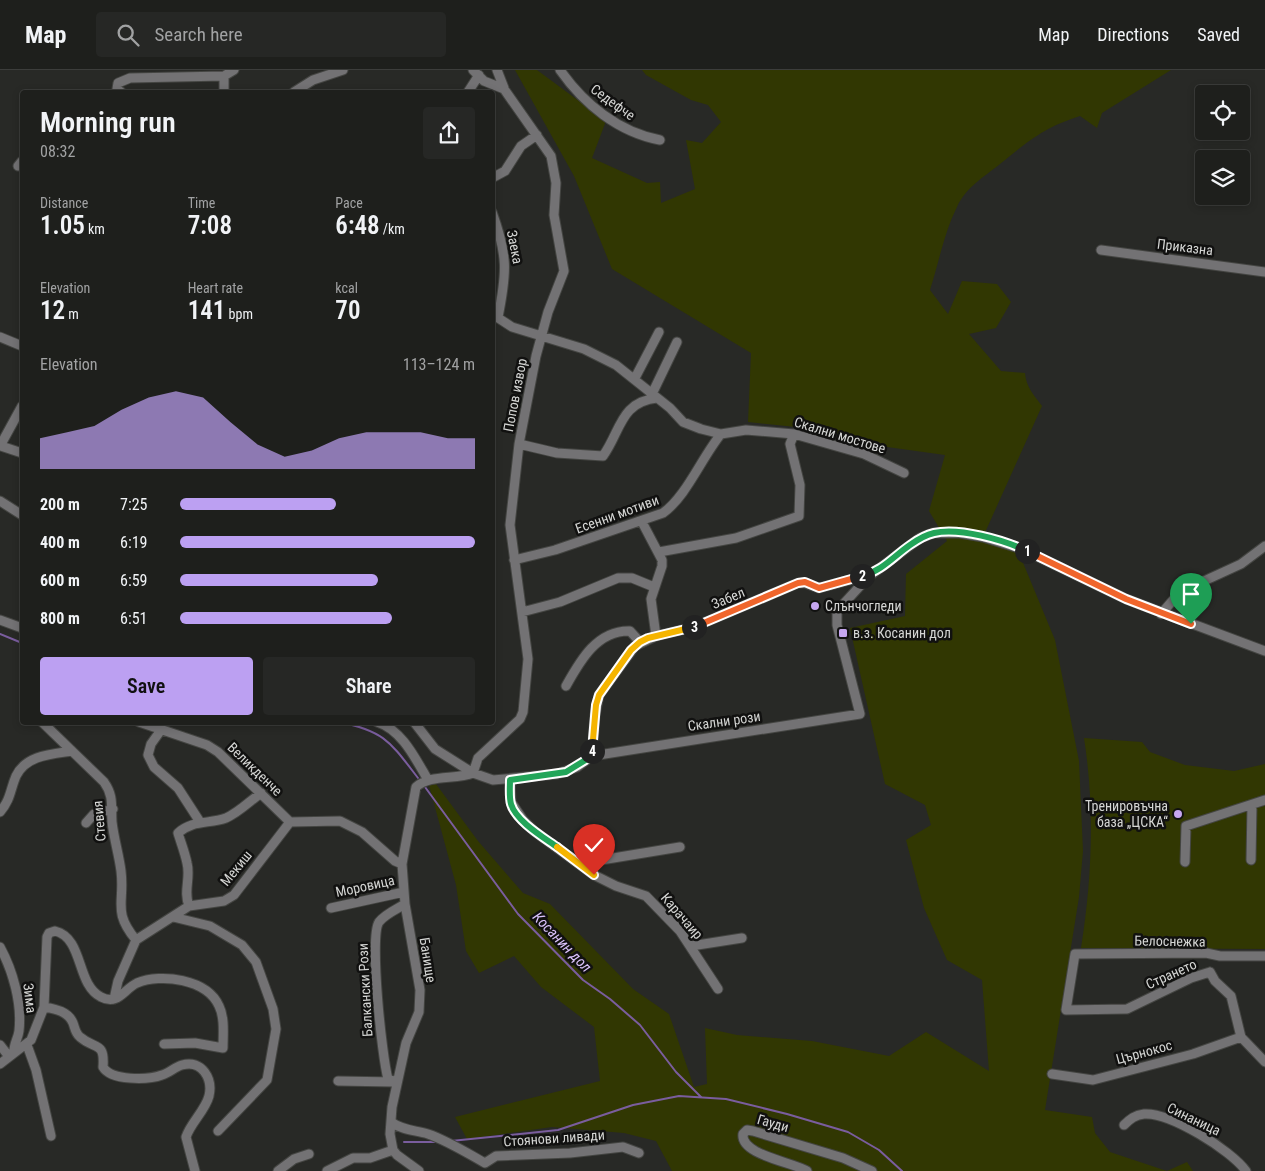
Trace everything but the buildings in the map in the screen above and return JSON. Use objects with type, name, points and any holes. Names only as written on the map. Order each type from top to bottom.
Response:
[{"type":"street","points":[[119,90],[118,83],[130,78],[224,76],[234,70]]},
{"type":"street","points":[[297,90],[313,80],[344,70]]},
{"type":"street","points":[[497,70],[504,89]]},
{"type":"street","name":"Седефче","points":[[560,70],[580,95],[608,119],[624,129],[660,140]]},
{"type":"street","points":[[469,90],[476,73]]},
{"type":"street","name":"Попов извор","points":[[472,773],[478,758],[520,720],[523,712],[528,659],[510,525],[519,444],[542,335],[564,271],[554,215],[556,183],[554,163],[537,135],[504,89],[484,81],[476,73]]},
{"type":"street","points":[[224,76],[224,90]]},
{"type":"street","points":[[495,176],[505,171],[521,146],[537,135]]},
{"type":"street","name":"Заека","points":[[495,223],[506,263],[505,284],[495,316]]},
{"type":"street","name":"Приказна","points":[[1102,250],[1265,272]]},
{"type":"street","name":"Скални мостове","points":[[495,316],[512,327],[584,349],[616,365],[635,378],[683,422],[721,434],[746,430],[794,434],[864,454],[904,473]]},
{"type":"street","points":[[635,378],[659,332]]},
{"type":"street","points":[[0,338],[20,345]]},
{"type":"street","points":[[519,444],[557,453],[603,456],[628,410],[654,396],[678,342]]},
{"type":"street","points":[[20,410],[0,446],[20,452]]},
{"type":"street","name":"Есенни мотиви","points":[[514,560],[537,555],[642,522],[664,513],[674,505],[700,463],[721,434]]},
{"type":"street","points":[[659,552],[736,538],[799,516],[800,485],[790,444],[794,434]]},
{"type":"street","points":[[0,501],[20,514]]},
{"type":"street","points":[[642,522],[659,552],[662,566],[654,587],[652,617],[656,636]]},
{"type":"street","name":"Забел","points":[[592,756],[595,715],[599,695],[631,650],[640,642],[694,627],[798,583],[805,582],[819,588],[872,574],[920,538],[933,533],[960,533],[983,537],[1022,549],[1161,614],[1265,651]]},
{"type":"street","points":[[1161,614],[1180,592],[1241,564],[1265,546]]},
{"type":"street","name":"Скални рози","points":[[592,756],[860,714],[837,625],[837,611],[872,574]]},
{"type":"street","points":[[522,612],[560,602],[618,578],[632,578],[654,587]]},
{"type":"street","points":[[0,620],[20,627]]},
{"type":"street","points":[[566,686],[582,656],[604,638],[619,632],[630,631],[640,642]]},
{"type":"street","name":"Стевия","points":[[45,725],[104,782],[111,794],[115,847],[121,872],[121,918],[125,927],[136,940]]},
{"type":"street","name":"Великденче","points":[[147,725],[207,745],[218,752],[290,822]]},
{"type":"street","points":[[385,725],[406,745],[428,780],[460,777],[472,773]]},
{"type":"street","points":[[416,725],[435,749],[472,773],[493,780],[510,780],[566,772],[592,756]]},
{"type":"street","points":[[161,730],[151,744],[148,755],[154,767],[178,788],[200,822]]},
{"type":"street","points":[[0,812],[10,798],[16,776],[22,767],[33,759],[72,751]]},
{"type":"street","name":"Банище","points":[[393,1150],[391,1122],[397,1082],[406,1044],[419,1012],[420,1000],[417,971],[404,904],[402,864],[414,790],[428,780]]},
{"type":"street","name":"Карачаир","points":[[510,780],[510,802],[523,820],[534,831],[583,865],[594,875],[616,886],[646,896],[680,931],[718,989]]},
{"type":"street","points":[[189,906],[186,899],[185,885],[188,876],[188,863],[178,833],[185,827],[200,822],[227,817],[261,793]]},
{"type":"street","points":[[1185,862],[1186,826],[1265,800]]},
{"type":"street","points":[[1250,860],[1252,805]]},
{"type":"street","points":[[86,822],[94,814],[113,808]]},
{"type":"street","points":[[290,822],[340,822],[362,832],[395,861],[402,864]]},
{"type":"street","name":"Мекиш","points":[[136,940],[189,906],[224,901],[234,895],[290,822]]},
{"type":"street","points":[[583,865],[595,861],[680,847]]},
{"type":"street","name":"Моровица","points":[[331,908],[404,892]]},
{"type":"street","name":"Балкански Рози","points":[[397,1082],[388,1078],[384,1063],[378,1005],[376,936],[380,921],[404,904]]},
{"type":"street","points":[[174,917],[210,926],[242,945],[256,962],[274,1014],[275,1035],[267,1080],[218,1131]]},
{"type":"street","points":[[0,1064],[27,1045],[31,1040],[44,1007],[47,937],[51,932],[63,934],[95,994],[104,999],[121,997],[134,985],[149,980],[165,979],[191,983],[207,993],[218,1004],[222,1017],[223,1048],[195,1043],[164,1044]]},
{"type":"street","points":[[691,946],[742,938]]},
{"type":"street","points":[[114,999],[118,981],[136,940]]},
{"type":"street","name":"Зима","points":[[0,947],[13,973],[19,1024],[19,1033],[13,1047],[14,1053]]},
{"type":"street","name":"Белоснежка","points":[[1066,1010],[1075,954],[1206,953],[1220,956],[1265,956]]},
{"type":"street","points":[[1210,972],[1220,956]]},
{"type":"street","name":"Странето","points":[[1066,1010],[1127,1009],[1191,978],[1210,972],[1215,981],[1231,996],[1241,1037]]},
{"type":"street","points":[[44,1007],[63,1012],[73,1022],[78,1036],[101,1048],[104,1056],[103,1067],[107,1072],[142,1080],[161,1076],[183,1064],[197,1065],[204,1070],[210,1084],[209,1095],[188,1133],[186,1141],[195,1171]]},
{"type":"street","points":[[1241,1037],[1265,1062]]},
{"type":"street","name":"Църнокос","points":[[1052,1074],[1093,1080],[1192,1054],[1241,1037]]},
{"type":"street","points":[[0,1045],[7,1054],[14,1053]]},
{"type":"street","points":[[27,1045],[36,1070],[50,1136]]},
{"type":"street","points":[[338,1081],[397,1082]]},
{"type":"street","name":"Синаница","points":[[1124,1125],[1133,1117],[1143,1114],[1162,1117],[1216,1144],[1239,1161],[1246,1171]]},
{"type":"street","name":"Стоянови ливади","points":[[391,1122],[409,1132],[426,1134],[442,1140],[485,1163],[496,1156],[570,1154],[623,1147],[639,1154]]},
{"type":"street","name":"Гауди","points":[[807,1171],[753,1151],[745,1143],[743,1134],[747,1130],[753,1131],[850,1160],[872,1171]]},
{"type":"street","points":[[327,1171],[353,1158],[370,1158],[393,1150],[419,1171]]},
{"type":"street","points":[[278,1171],[294,1159],[309,1154]]},
{"type":"green space","points":[[515,70],[537,70],[606,121],[592,158],[647,183],[660,182],[661,203],[695,189],[686,140],[702,143],[721,122],[708,105],[691,100],[646,75],[642,70],[1171,70],[1102,113],[1097,128],[1080,116],[1057,125],[1028,142],[976,183],[965,194],[952,217],[930,290],[948,314],[962,281],[997,284],[1011,302],[996,328],[969,334],[1001,371],[1025,373],[1029,387],[1042,406],[983,537],[1019,553],[1055,640],[1079,761],[1083,851],[1079,897],[1045,1110],[1092,1117],[1095,1133],[1110,1152],[1167,1171],[672,1171],[656,1141],[624,1133],[552,1127],[467,1139],[455,1117],[600,1081],[594,1027],[541,987],[514,956],[479,973],[466,951],[456,885],[429,785],[436,784],[478,841],[523,893],[550,904],[633,989],[669,1014],[694,1087],[707,1084],[705,1028],[737,1035],[812,1041],[889,1056],[926,1032],[989,1071],[982,980],[947,960],[924,908],[906,840],[931,825],[925,805],[885,784],[850,628],[905,616],[906,574],[947,541],[929,511],[945,455],[880,446],[825,430],[748,422],[751,353],[612,269],[574,176]]},
{"type":"green space","name":"Тренировъчна база „ЦСКА“","points":[[1084,738],[1142,742],[1150,752],[1185,765],[1234,771],[1265,764],[1265,949],[1081,948],[1088,896],[1091,843],[1090,791]]},
{"type":"green space","points":[[1187,1162],[1193,1171],[1167,1171]]},
{"type":"waterway","name":"Косанин дол","points":[[0,634],[20,642]]},
{"type":"waterway","name":"Косанин дол","points":[[350,725],[377,734],[386,740],[418,778]]},
{"type":"waterway","name":"Косанин дол","points":[[425,787],[518,914],[583,980],[610,999],[640,1025],[676,1072],[701,1097]]},
{"type":"waterway","points":[[451,1141],[558,1130],[633,1105],[679,1096],[726,1099],[848,1132],[879,1150],[902,1171]]},
{"type":"waterway","points":[[404,1142],[439,1142]]},
{"type":"place","name":"Слънчогледи","points":[[815,606]]},
{"type":"place","name":"в.з. Косанин дол","points":[[843,633]]},
{"type":"place","name":"Тренировъчна база „ЦСКА“","points":[[1178,814]]},
{"type":"route","points":[[594,875],[534,831],[523,820],[510,802],[510,780],[566,772],[577,767],[592,756],[596,705],[599,695],[631,650],[640,642],[694,627],[801,582],[819,588],[872,574],[920,538],[933,533],[948,531],[983,537],[1022,549],[1126,599],[1191,624]]}]
